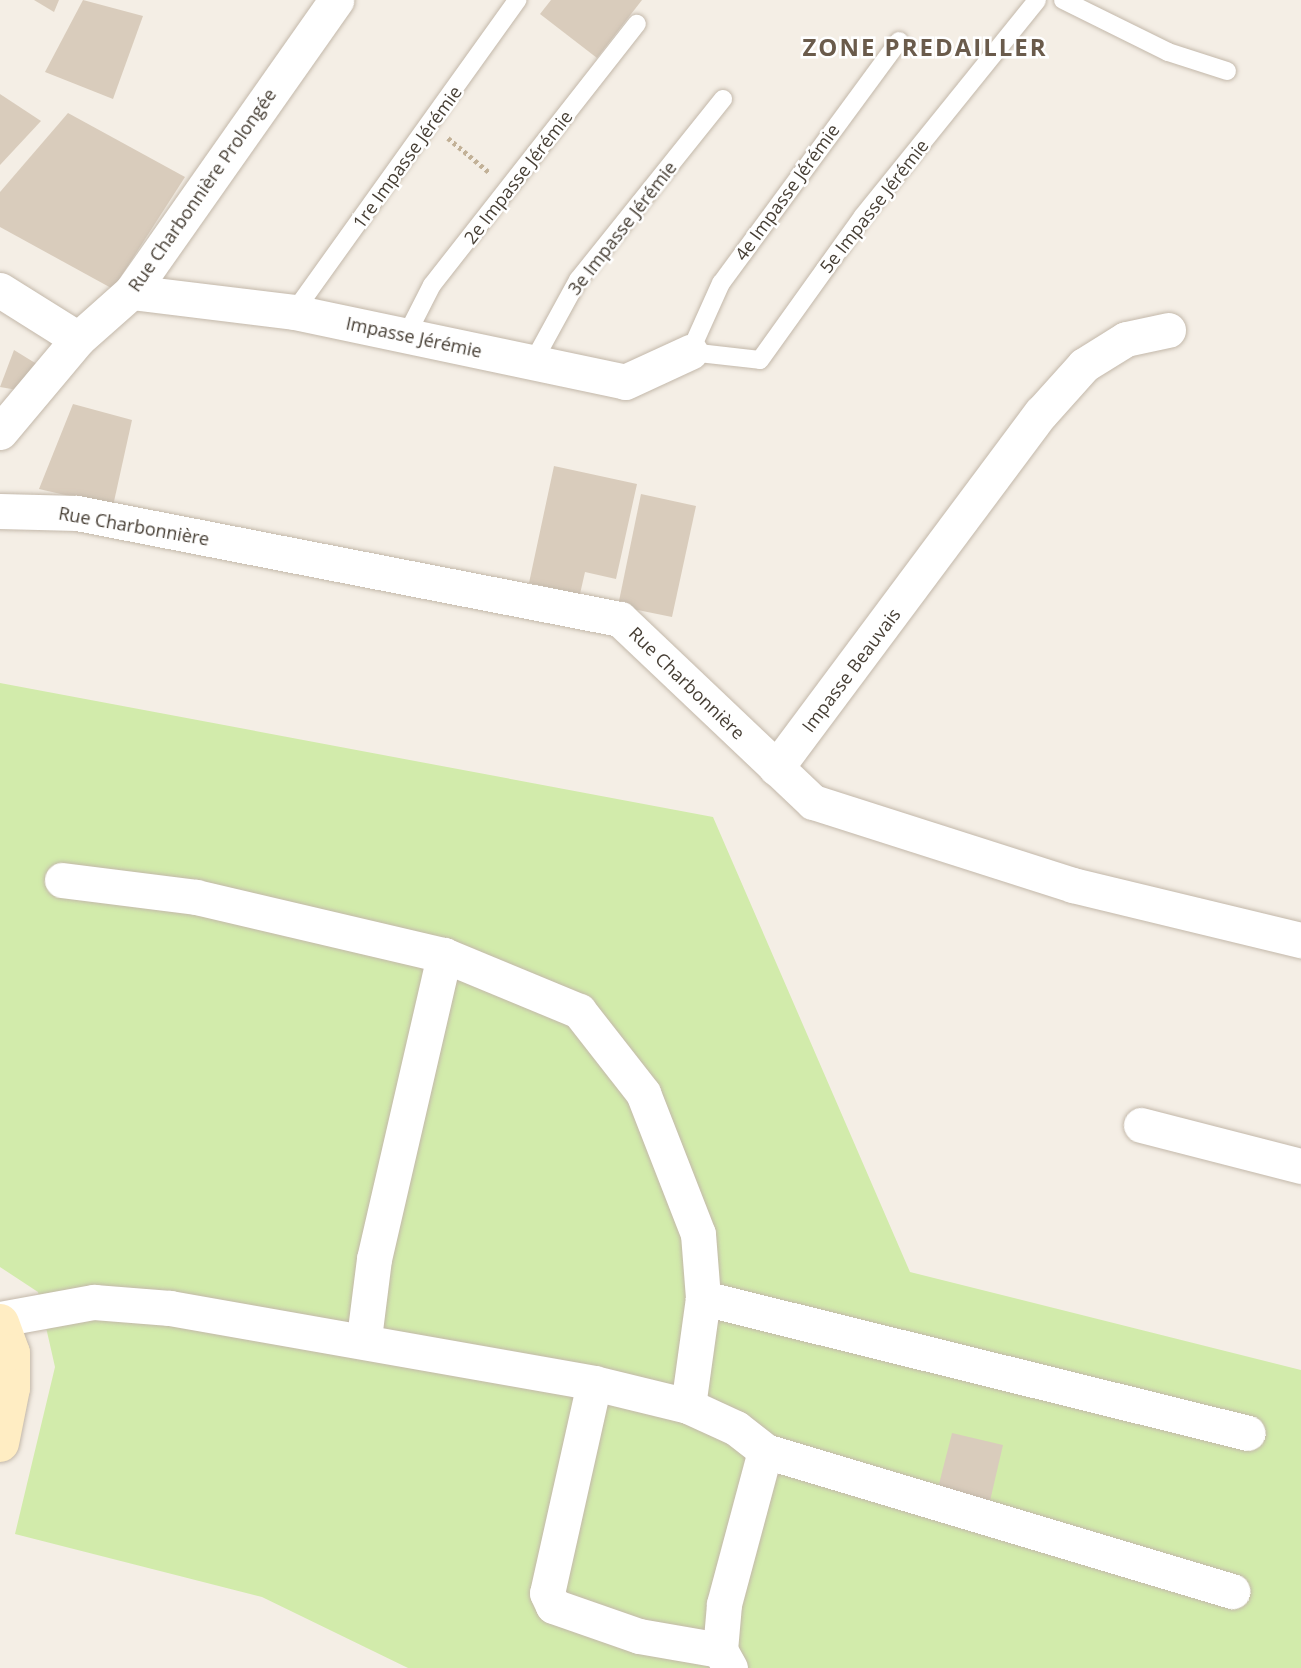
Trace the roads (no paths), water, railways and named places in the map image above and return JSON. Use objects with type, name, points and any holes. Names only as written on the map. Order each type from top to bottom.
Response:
[{"type":"street","name":"Rue Charbonnière Prolongée","points":[[0,432],[78,339],[131,292],[330,2]]},
{"type":"street","points":[[0,289],[78,339]]},
{"type":"street","name":"Impasse Jérémie","points":[[131,292],[294,312],[625,382],[690,352]]},
{"type":"street","name":"Impasse Beauvais","points":[[776,768],[926,572],[1041,413],[1084,365],[1126,339],[1168,330]]},
{"type":"street","name":"Rue Charbonnière","points":[[0,511],[77,513],[620,619],[813,802],[1073,886],[1301,940]]},
{"type":"street","points":[[62,880],[196,898],[444,955],[579,1011],[643,1093],[698,1234],[703,1298],[688,1406]]},
{"type":"street","points":[[363,1338],[374,1259],[444,955]]},
{"type":"street","points":[[1141,1125],[1301,1166]]},
{"type":"street","points":[[703,1298],[1248,1433]]},
{"type":"street","points":[[0,1443],[11,1388],[11,1353],[0,1321],[93,1302],[363,1338],[594,1383],[688,1406],[765,1451],[1232,1591]]},
{"type":"street","points":[[594,1383],[547,1593],[553,1606],[639,1636],[725,1659],[724,1604],[765,1451]]},
{"type":"lane","name":"1re Impasse Jérémie","points":[[294,312],[431,124],[517,0]]},
{"type":"lane","name":"5e Impasse Jérémie","points":[[690,352],[760,360],[863,216],[1037,0]]},
{"type":"lane","points":[[1063,0],[1168,52],[1227,71]]},
{"type":"lane","name":"2e Impasse Jérémie","points":[[407,334],[432,285],[637,24]]},
{"type":"lane","name":"4e Impasse Jérémie","points":[[690,352],[721,283],[899,41]]},
{"type":"lane","name":"3e Impasse Jérémie","points":[[532,363],[578,280],[723,99]]},
{"type":"district","name":"ZONE PREDAILLER","points":[[925,47]]}]
